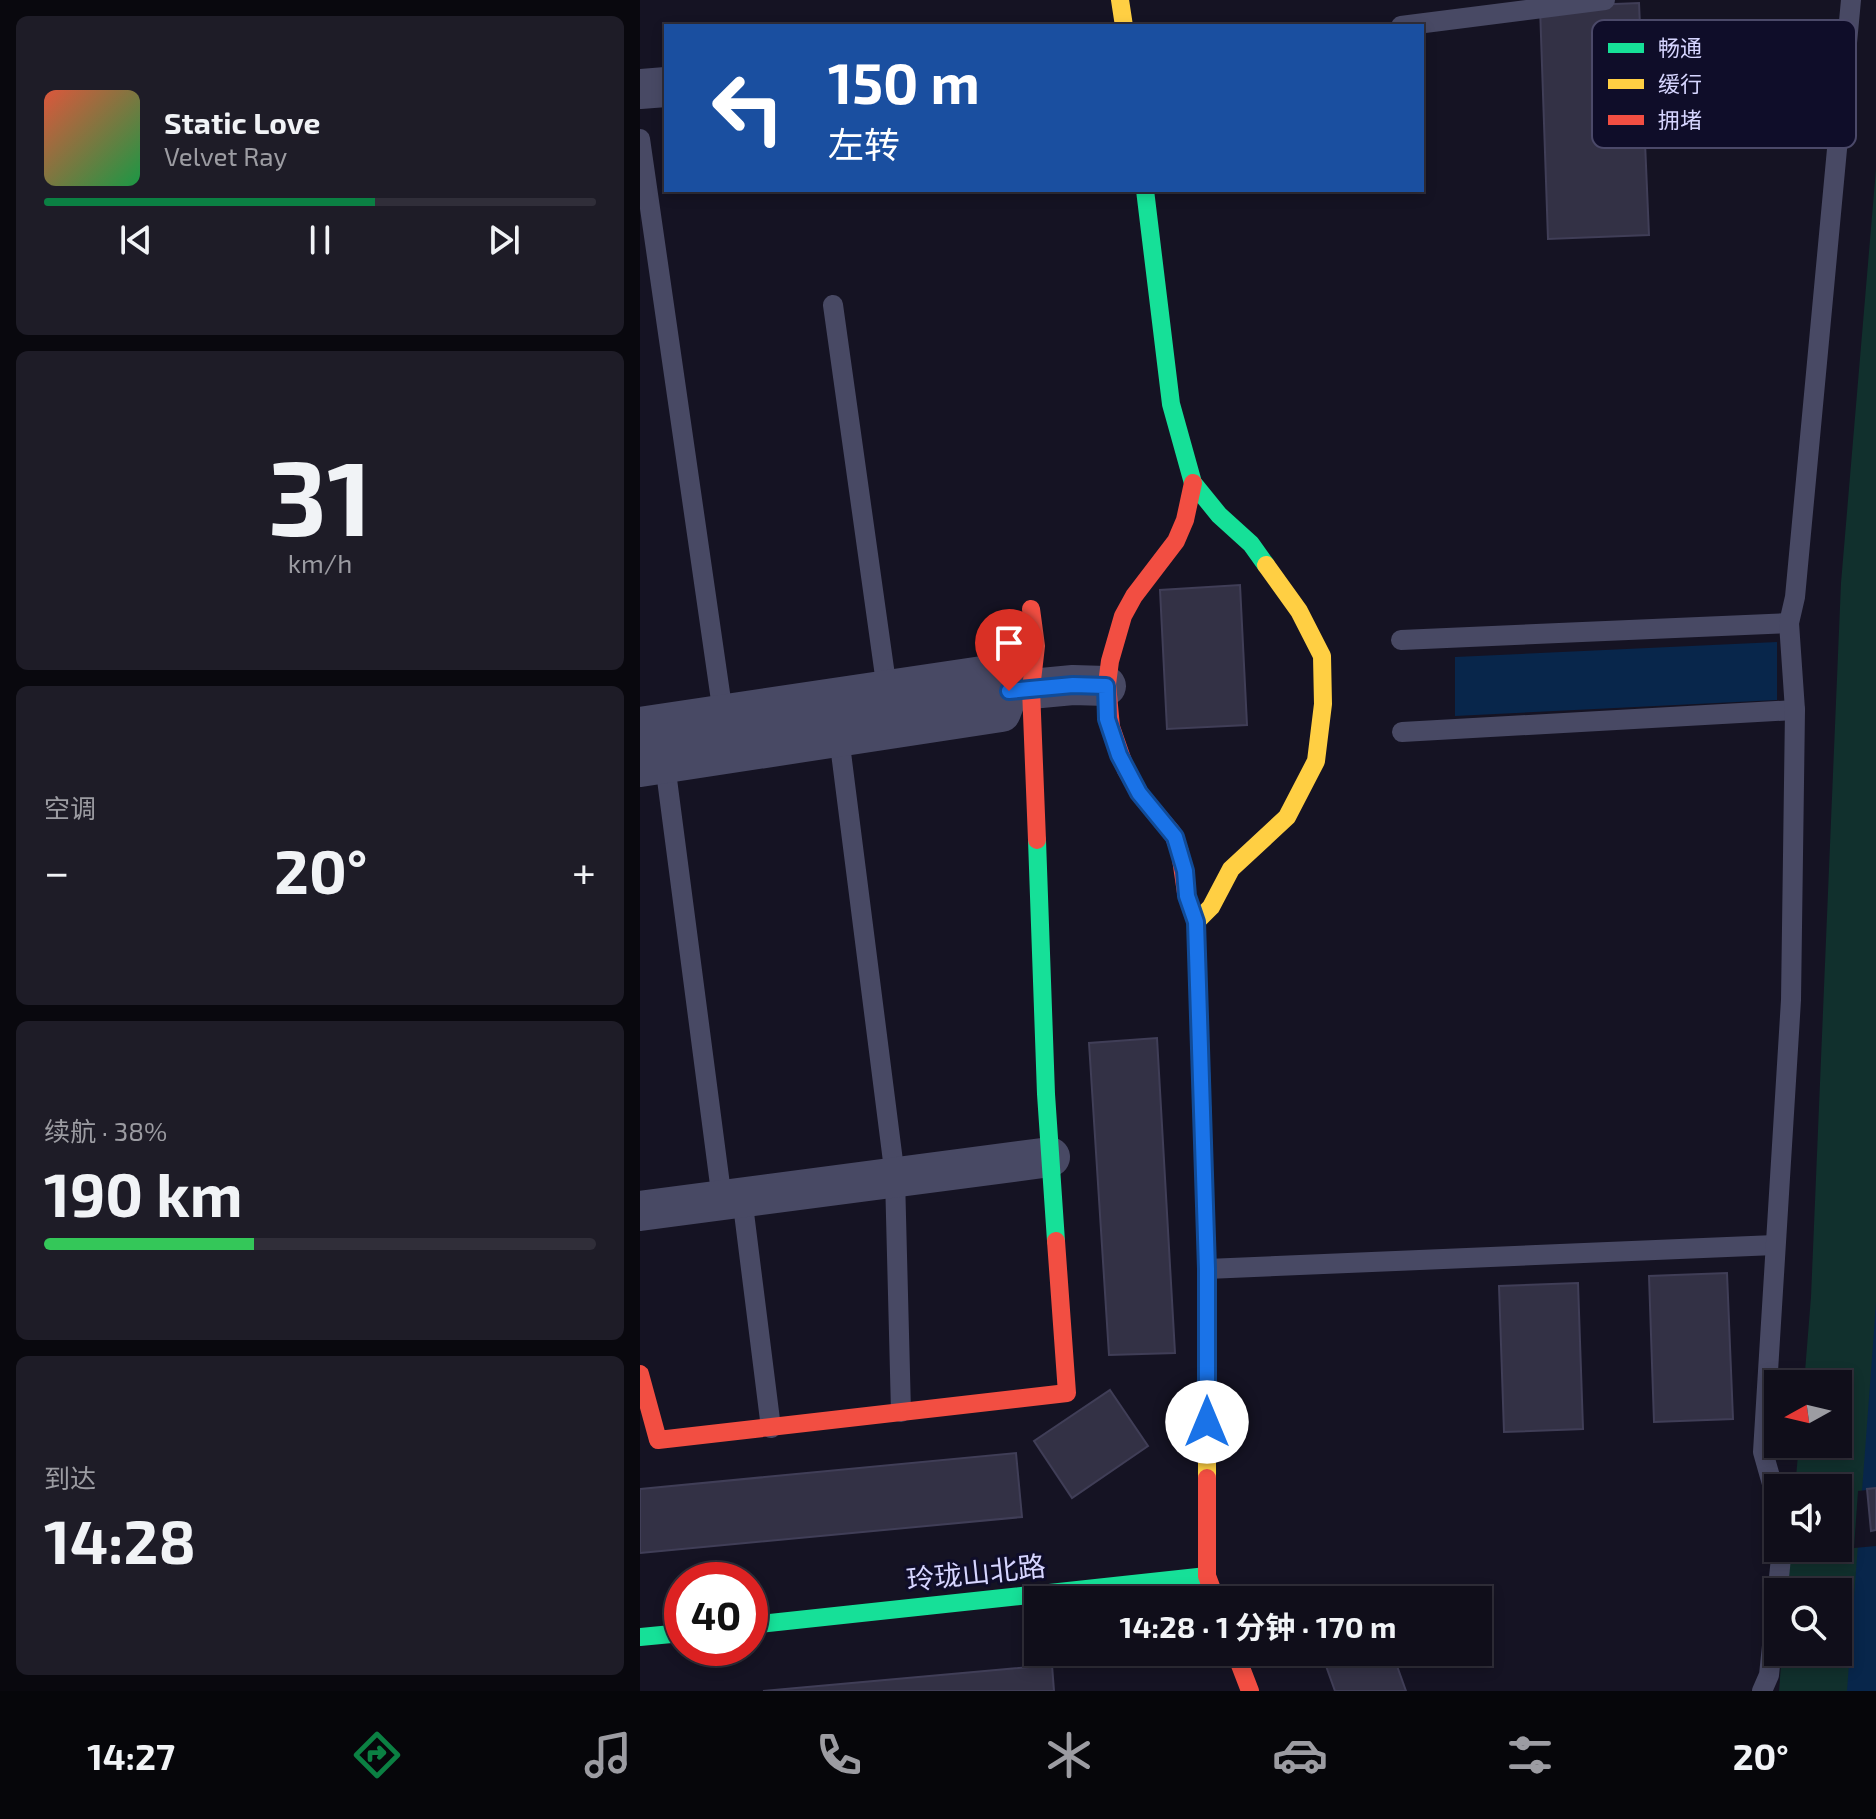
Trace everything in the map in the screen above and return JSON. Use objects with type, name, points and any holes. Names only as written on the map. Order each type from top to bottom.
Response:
[{"type":"street","points":[[1120,0],[1124,24]]},
{"type":"street","points":[[640,89],[664,87]]},
{"type":"street","points":[[1145,192],[1171,404],[1193,483],[1219,515],[1251,544],[1299,611],[1322,656],[1323,704],[1316,761],[1287,817],[1231,869],[1211,907],[1196,922]]},
{"type":"street","points":[[1193,483],[1188,513],[1175,543],[1132,598],[1122,616],[1106,686],[1107,719],[1119,755],[1139,793],[1175,837],[1185,871],[1187,896],[1196,922],[1207,1269],[1207,1576],[1211,1586]]},
{"type":"street","points":[[652,766],[1001,712],[1020,690],[1036,646],[1031,609]]},
{"type":"street","points":[[640,727],[996,674],[1020,690],[1073,685],[1106,686]]},
{"type":"street","points":[[640,1374],[658,1440],[1067,1393],[1020,690]]},
{"type":"street","points":[[640,1211],[1050,1157]]},
{"type":"street","name":"玲珑山北路","points":[[768,1623],[1207,1576]]},
{"type":"street","points":[[640,1637],[664,1635]]},
{"type":"street","points":[[1240,1666],[1250,1691]]},
{"type":"lane","points":[[1417,24],[1605,0]]},
{"type":"lane","points":[[1849,20],[1851,0]]},
{"type":"lane","points":[[640,139],[723,714]]},
{"type":"lane","points":[[1769,1474],[1763,1452],[1791,1000],[1795,710],[1789,623],[1796,581],[1837,148]]},
{"type":"lane","points":[[833,305],[887,690]]},
{"type":"lane","points":[[1401,640],[1789,623]]},
{"type":"lane","points":[[1402,732],[1795,710]]},
{"type":"lane","points":[[839,737],[895,1177],[901,1412]]},
{"type":"lane","points":[[652,766],[771,1428]]},
{"type":"lane","points":[[1207,1269],[1775,1245]]},
{"type":"lane","points":[[1762,1691],[1769,1675],[1781,1562]]},
{"type":"green space","points":[[1876,169],[1876,1691],[1779,1691],[1781,1666],[1852,1666],[1852,1578],[1788,1578],[1790,1562],[1852,1562],[1852,1474],[1796,1474],[1798,1458],[1852,1458],[1852,1370],[1805,1370],[1811,1297],[1841,583]]},
{"type":"water","points":[[1777,642],[1777,700],[1455,716],[1455,657]]},
{"type":"water","points":[[1876,1302],[1876,1691],[1847,1691],[1849,1666],[1852,1666],[1852,1624]]},
{"type":"pier","points":[[1876,1489],[1876,1546],[1854,1548],[1858,1491]]},
{"type":"building","points":[[1639,3],[1640,20],[1592,20],[1592,148],[1645,148],[1649,235],[1548,239],[1540,7]]},
{"type":"building","points":[[1240,585],[1247,725],[1167,729],[1160,590]]},
{"type":"building","points":[[1157,1038],[1175,1353],[1109,1355],[1089,1043]]},
{"type":"building","points":[[1727,1273],[1733,1419],[1654,1422],[1649,1276]]},
{"type":"building","points":[[1578,1283],[1583,1429],[1504,1432],[1499,1286]]},
{"type":"building","points":[[1110,1390],[1148,1446],[1072,1498],[1034,1441]]},
{"type":"building","points":[[1016,1453],[1022,1517],[640,1553],[640,1489]]},
{"type":"building","points":[[1876,1488],[1876,1530],[1871,1531],[1867,1489]]},
{"type":"building","points":[[1052,1666],[1054,1691],[763,1691]]},
{"type":"building","points":[[1326,1666],[1397,1666],[1406,1691],[1335,1691]]},
{"type":"traffic: fast","points":[[1145,192],[1171,404],[1193,483],[1219,515],[1251,544],[1266,565]]},
{"type":"traffic: fast","points":[[1037,840],[1046,1094],[1056,1241]]},
{"type":"traffic: fast","points":[[768,1623],[1207,1576]]},
{"type":"traffic: fast","points":[[640,1637],[664,1635]]},
{"type":"traffic: slow","points":[[1120,0],[1124,24]]},
{"type":"traffic: slow","points":[[1196,922],[1211,907],[1231,869],[1287,817],[1316,761],[1323,704],[1322,656],[1299,611],[1266,565]]},
{"type":"traffic: slow","points":[[1201,1071],[1207,1269],[1207,1478]]},
{"type":"traffic: jam","points":[[1193,483],[1185,520],[1176,541],[1134,596],[1123,616],[1107,684],[1111,727],[1126,770],[1142,797],[1172,832],[1180,852],[1186,893],[1196,922],[1201,1071]]},
{"type":"traffic: jam","points":[[1031,609],[1036,646],[1031,689],[1037,840]]},
{"type":"traffic: jam","points":[[640,1374],[658,1440],[1067,1393],[1056,1241]]},
{"type":"traffic: jam","points":[[1207,1478],[1207,1576],[1211,1586]]},
{"type":"traffic: jam","points":[[1240,1666],[1250,1691]]},
{"type":"route","points":[[1009,691],[1073,685],[1106,686],[1107,719],[1119,755],[1139,793],[1175,837],[1185,871],[1187,896],[1196,922],[1207,1269],[1207,1422]]}]
